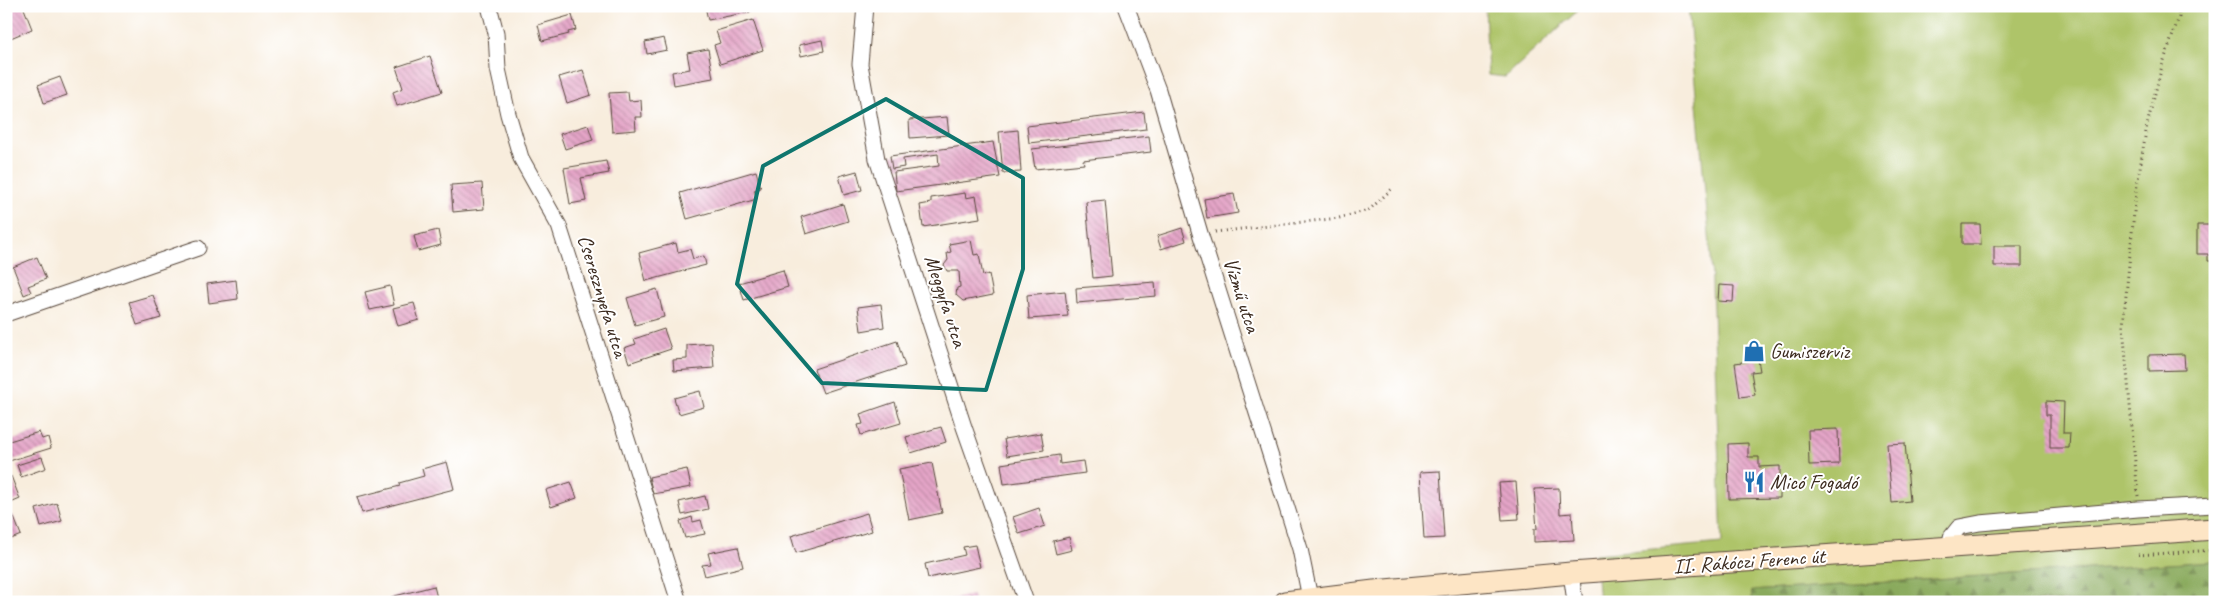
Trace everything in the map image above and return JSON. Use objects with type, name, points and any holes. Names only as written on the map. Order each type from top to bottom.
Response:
[{"type":"main road","name":"II. Rákóczi Ferenc út","points":[[1285,602],[1459,582],[1571,573],[2215,529]]},
{"type":"street","name":"Cseresznyefa utca","points":[[489,6],[496,33],[498,69],[508,114],[521,158],[559,226],[679,602]]},
{"type":"street","name":"Meggyfa utca","points":[[865,6],[860,64],[877,159],[964,427],[1026,602]]},
{"type":"street","name":"Vízmű utca","points":[[1126,6],[1158,90],[1200,233],[1300,549],[1310,598]]},
{"type":"street","points":[[6,314],[198,248]]},
{"type":"street","points":[[1952,548],[1951,537],[1959,527],[2138,509],[2215,505]]},
{"type":"street","points":[[1571,573],[1575,602]]},
{"type":"path","points":[[2138,509],[2122,326],[2136,192],[2146,125],[2162,66],[2179,17],[2178,6]]},
{"type":"path","points":[[1200,233],[1339,218],[1369,210],[1394,187]]},
{"type":"highlighted area","points":[[886,99],[1023,178],[1023,269],[986,390],[822,383],[737,284],[763,166]]},
{"type":"green space","points":[[1485,6],[1583,6],[1505,77],[1488,75]]},
{"type":"green space","points":[[1688,6],[2215,6],[2215,561],[1751,591],[1753,602],[1599,602],[1595,554],[1722,543],[1711,257]]},
{"type":"green space","points":[[2215,561],[2215,602],[1753,602],[1751,591]]},
{"type":"building","points":[[6,6],[23,6],[32,29],[6,40]]},
{"type":"building","points":[[705,6],[748,6],[750,12],[708,20]]},
{"type":"building","points":[[572,15],[576,30],[568,32],[569,34],[542,41],[538,25]]},
{"type":"building","points":[[753,20],[763,50],[720,64],[714,45],[720,43],[716,31]]},
{"type":"building","points":[[664,38],[667,50],[647,54],[645,42]]},
{"type":"building","points":[[822,40],[824,51],[801,56],[799,45]]},
{"type":"building","points":[[708,49],[713,78],[674,85],[672,72],[690,69],[687,53]]},
{"type":"building","points":[[430,56],[442,92],[397,106],[393,92],[403,88],[396,67]]},
{"type":"building","points":[[583,70],[591,95],[567,103],[559,77]]},
{"type":"building","points":[[60,77],[67,95],[44,103],[38,85]]},
{"type":"building","points":[[628,92],[629,101],[641,100],[642,117],[635,117],[636,130],[612,132],[609,93]]},
{"type":"building","points":[[1144,112],[1146,129],[1029,143],[1027,126]]},
{"type":"building","points":[[947,117],[949,135],[910,138],[909,120]]},
{"type":"building","points":[[588,125],[593,140],[565,149],[560,134]]},
{"type":"building","points":[[1018,130],[1021,172],[1003,173],[999,132]]},
{"type":"building","points":[[1149,136],[1151,152],[1083,160],[1084,164],[1035,169],[1032,149]]},
{"type":"building","points":[[993,142],[1000,177],[896,191],[894,172],[939,166],[938,154],[903,159],[904,167],[892,169],[890,156]]},
{"type":"building","points":[[606,161],[609,173],[581,178],[586,201],[570,204],[564,168]]},
{"type":"building","points":[[756,171],[761,188],[754,190],[757,199],[687,219],[680,193]]},
{"type":"building","points":[[857,171],[862,190],[844,195],[839,176]]},
{"type":"building","points":[[482,183],[484,209],[453,212],[451,185]]},
{"type":"building","points":[[965,193],[966,198],[976,196],[980,218],[923,227],[920,205],[931,203],[931,198]]},
{"type":"building","points":[[1234,194],[1238,213],[1207,218],[1204,199]]},
{"type":"building","points":[[1105,200],[1112,276],[1093,278],[1086,202]]},
{"type":"building","points":[[843,204],[848,221],[806,234],[801,217]]},
{"type":"building","points":[[1962,224],[1980,224],[1981,244],[1962,244]]},
{"type":"building","points":[[2197,225],[2215,225],[2215,261],[2208,261],[2208,254],[2197,254]]},
{"type":"building","points":[[1182,228],[1186,241],[1161,249],[1157,236]]},
{"type":"building","points":[[438,230],[441,245],[418,251],[414,236]]},
{"type":"building","points":[[971,240],[974,255],[979,254],[983,276],[989,274],[993,295],[963,301],[956,295],[957,288],[960,287],[959,271],[947,271],[944,265],[948,260],[947,253],[951,252],[949,244]]},
{"type":"building","points":[[676,243],[678,252],[690,249],[693,259],[704,256],[706,265],[646,281],[639,253]]},
{"type":"building","points":[[1994,246],[2022,246],[2022,266],[1994,266]]},
{"type":"building","points":[[37,257],[46,279],[28,286],[31,292],[24,295],[13,267]]},
{"type":"building","points":[[783,270],[788,287],[744,300],[739,283]]},
{"type":"building","points":[[236,280],[238,299],[209,303],[207,284]]},
{"type":"building","points":[[1155,282],[1156,296],[1077,303],[1076,288]]},
{"type":"building","points":[[1719,285],[1734,286],[1733,302],[1718,301]]},
{"type":"building","points":[[390,286],[394,305],[370,310],[365,292]]},
{"type":"building","points":[[657,289],[664,317],[635,325],[627,298]]},
{"type":"building","points":[[1065,291],[1068,316],[1029,319],[1027,295]]},
{"type":"building","points":[[153,295],[161,318],[137,325],[129,302]]},
{"type":"building","points":[[414,303],[419,320],[398,326],[393,308]]},
{"type":"building","points":[[881,304],[884,327],[861,331],[858,307]]},
{"type":"building","points":[[664,329],[671,349],[629,363],[624,348],[636,344],[634,339]]},
{"type":"building","points":[[897,341],[905,366],[823,393],[814,369]]},
{"type":"building","points":[[712,343],[714,368],[674,371],[673,360],[687,359],[687,345]]},
{"type":"building","points":[[2184,354],[2185,370],[2149,371],[2149,355]]},
{"type":"building","points":[[1758,360],[1760,371],[1751,372],[1755,395],[1740,397],[1735,363]]},
{"type":"building","points":[[700,391],[704,407],[679,414],[674,398]]},
{"type":"building","points":[[2046,401],[2064,402],[2063,433],[2070,433],[2069,448],[2050,448],[2050,415],[2046,415]]},
{"type":"building","points":[[895,402],[901,423],[861,435],[858,425],[863,424],[860,414]]},
{"type":"building","points":[[941,427],[946,442],[911,453],[906,437]]},
{"type":"building","points":[[1838,429],[1839,464],[1809,465],[1808,430]]},
{"type":"building","points":[[39,432],[42,439],[48,437],[51,448],[6,462],[6,442]]},
{"type":"building","points":[[1041,433],[1044,450],[1007,456],[1004,439]]},
{"type":"building","name":"Micó Fogadó","points":[[1748,443],[1748,457],[1759,457],[1759,467],[1780,466],[1780,498],[1729,499],[1728,444]]},
{"type":"building","points":[[1905,443],[1910,501],[1892,503],[1887,444]]},
{"type":"building","points":[[1059,455],[1060,464],[1083,461],[1085,473],[1004,484],[1001,464]]},
{"type":"building","points":[[42,457],[46,468],[21,477],[17,465]]},
{"type":"building","points":[[447,462],[454,489],[362,513],[357,497],[400,486],[399,483],[424,476],[422,469]]},
{"type":"building","points":[[932,463],[942,513],[909,520],[899,469]]},
{"type":"building","points":[[687,469],[691,487],[653,494],[649,477]]},
{"type":"building","points":[[1440,471],[1444,538],[1424,539],[1420,472]]},
{"type":"building","points":[[11,476],[20,499],[6,505],[6,478]]},
{"type":"building","points":[[571,482],[577,498],[551,507],[546,490]]},
{"type":"building","points":[[1516,482],[1519,519],[1502,520],[1499,483]]},
{"type":"building","points":[[1559,488],[1560,514],[1572,513],[1574,540],[1534,542],[1534,529],[1537,529],[1534,489]]},
{"type":"building","points":[[705,496],[708,509],[682,515],[679,502]]},
{"type":"building","points":[[57,503],[62,521],[41,527],[36,509]]},
{"type":"building","points":[[1039,508],[1045,526],[1019,534],[1013,517]]},
{"type":"building","points":[[867,513],[872,531],[796,553],[791,536]]},
{"type":"building","points":[[13,515],[21,535],[6,541],[6,518]]},
{"type":"building","points":[[692,517],[693,522],[701,520],[705,534],[685,538],[680,521]]},
{"type":"building","points":[[1069,537],[1072,550],[1056,554],[1053,541]]},
{"type":"building","points":[[975,545],[980,567],[928,578],[925,564],[965,555],[963,547]]},
{"type":"building","points":[[738,547],[743,567],[705,576],[702,565],[711,564],[708,553]]},
{"type":"building","points":[[434,586],[438,602],[393,602],[391,597]]},
{"type":"building","points":[[973,595],[974,602],[945,602],[945,600]]},
{"type":"building","points":[[781,598],[782,602],[771,602],[771,601]]},
{"type":"place","name":"Gumiszerviz","points":[[1754,351]]},
{"type":"place","name":"Micó Fogadó","points":[[1754,482]]}]
